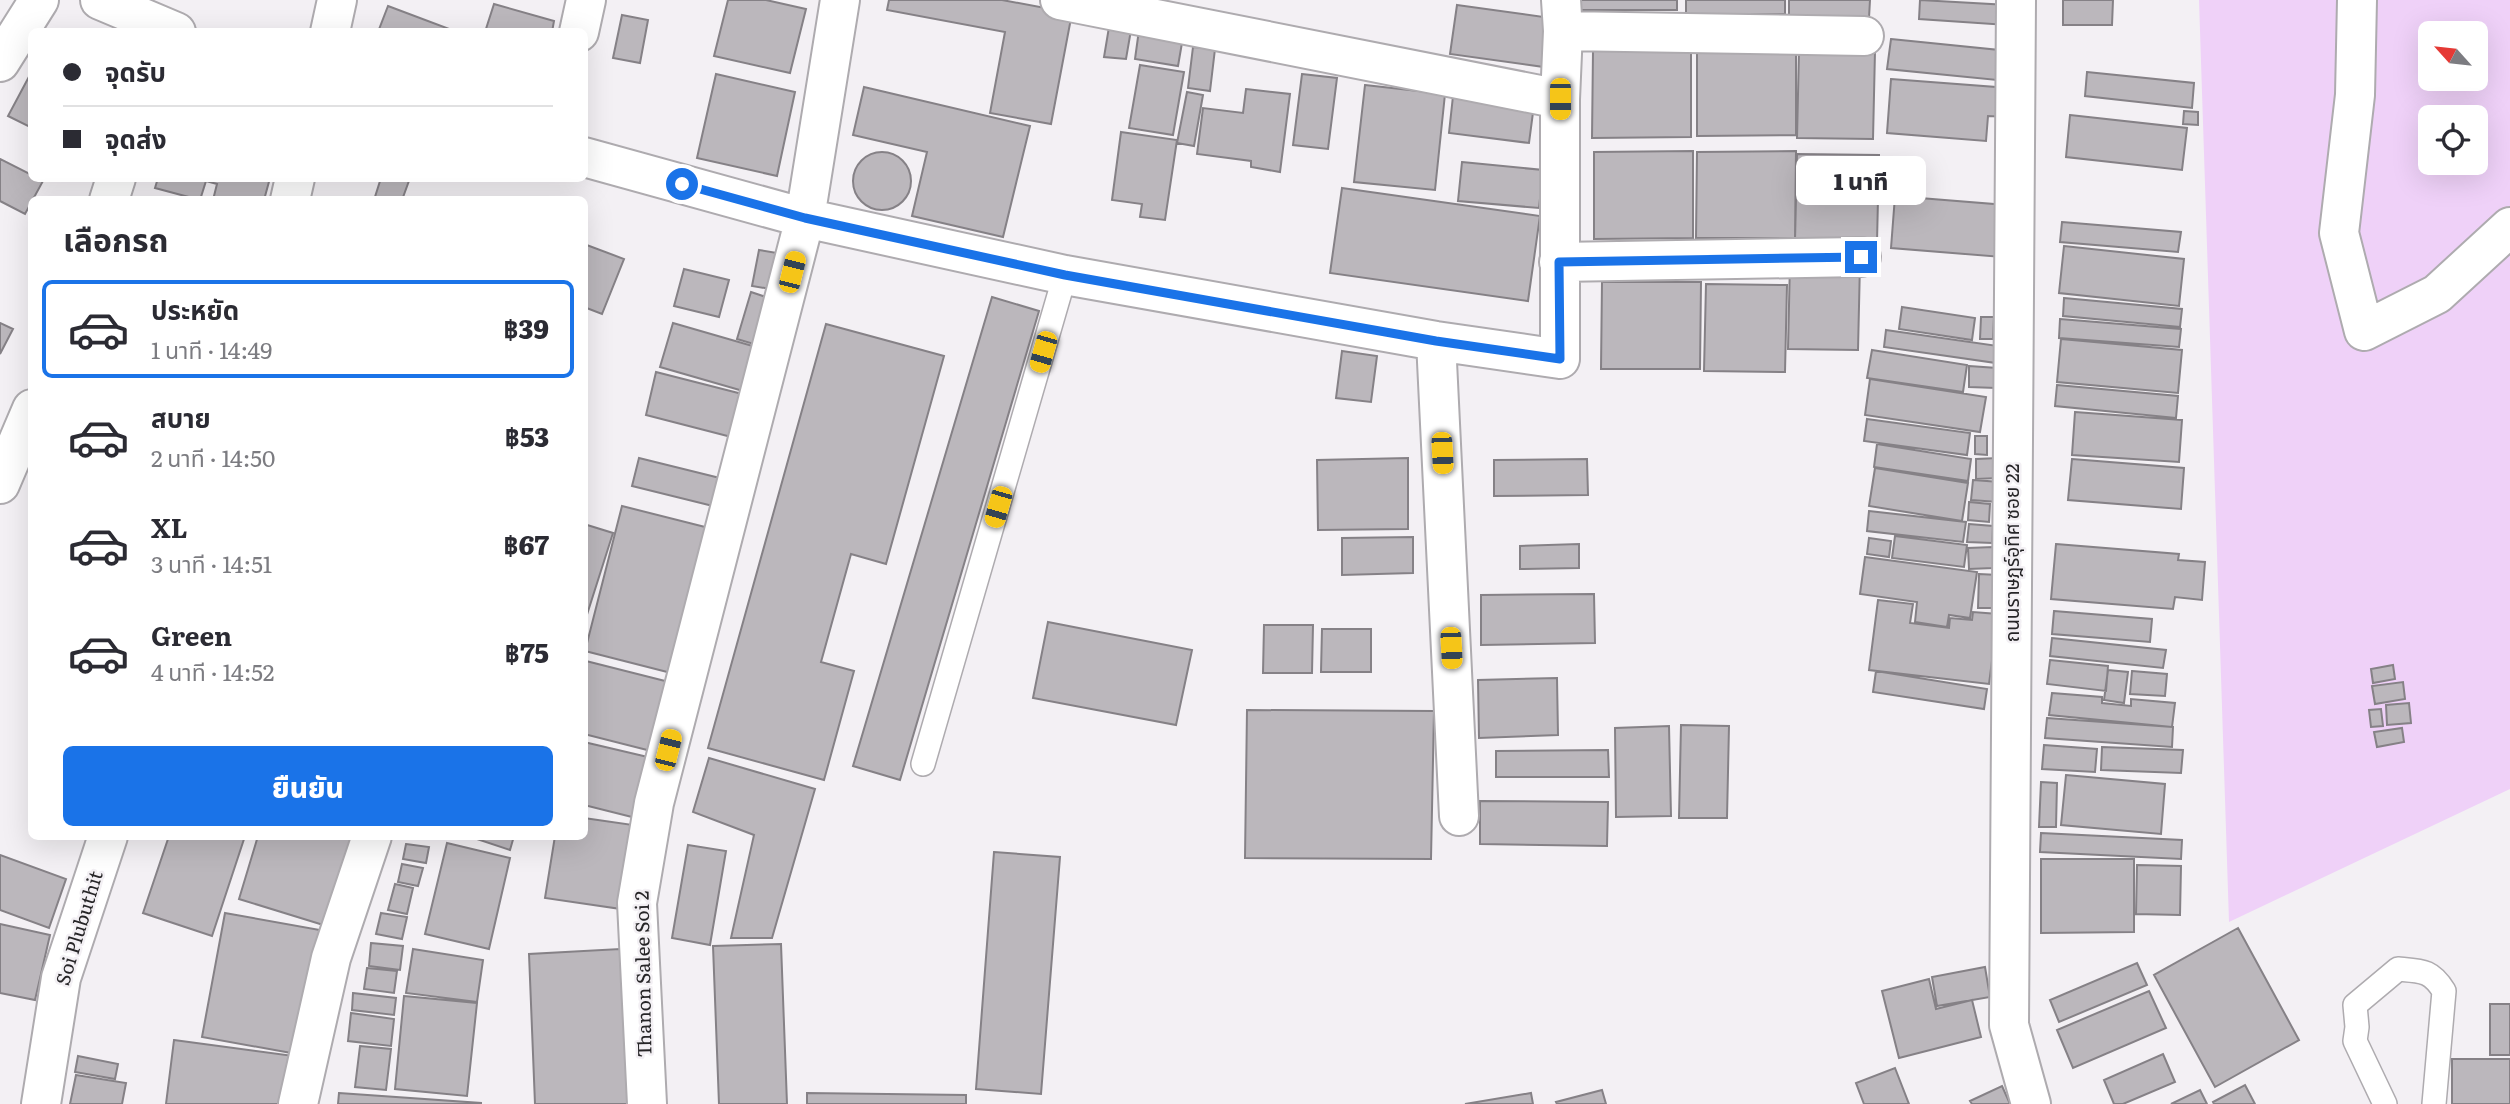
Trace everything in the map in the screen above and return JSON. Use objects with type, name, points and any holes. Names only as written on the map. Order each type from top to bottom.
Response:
[{"type":"street","points":[[0,62],[39,0]]},
{"type":"street","points":[[100,0],[162,28]]},
{"type":"street","points":[[331,28],[337,0]]},
{"type":"street","points":[[580,28],[586,0]]},
{"type":"street","name":"Thanon Salee Soi 2","points":[[647,1104],[637,902],[654,803],[805,218],[840,0]]},
{"type":"street","points":[[1060,0],[1560,99]]},
{"type":"street","name":"ถนนราษฎร์อุทิศ ซอย 22","points":[[2016,0],[2009,1025],[2031,1104]]},
{"type":"street","points":[[2357,0],[2355,95],[2339,233],[2364,331],[2437,294],[2510,227]]},
{"type":"street","points":[[588,158],[805,218],[1065,275],[1436,341],[1560,359],[1562,15],[1864,36]]},
{"type":"street","points":[[1559,262],[1861,257]]},
{"type":"street","points":[[1436,341],[1459,816]]},
{"type":"street","points":[[0,484],[28,418]]},
{"type":"street","name":"Soi Plubuthit","points":[[41,1104],[61,978],[107,840]]},
{"type":"street","points":[[298,1104],[331,958],[371,840]]},
{"type":"lane","points":[[923,764],[1065,275]]},
{"type":"lane","points":[[2385,1104],[2355,1041],[2355,1005],[2398,969],[2424,971],[2437,979],[2444,991],[2434,1104]]},
{"type":"shaded area","points":[[2199,0],[2510,0],[2510,789],[2229,922]]},
{"type":"building","points":[[728,0],[766,0],[806,9],[790,73],[714,56]]},
{"type":"building","points":[[889,0],[1002,0],[1072,13],[1051,124],[990,113],[1005,32],[887,10]]},
{"type":"building","points":[[1578,0],[1677,0],[1677,10],[1578,10]]},
{"type":"building","points":[[1686,0],[1785,0],[1785,14],[1686,14]]},
{"type":"building","points":[[1789,0],[1870,0],[1869,18],[1789,17]]},
{"type":"building","points":[[1920,0],[2008,5],[2007,25],[1919,19]]},
{"type":"building","points":[[2063,0],[2113,0],[2112,25],[2063,25]]},
{"type":"building","points":[[494,4],[554,21],[553,28],[486,28]]},
{"type":"building","points":[[1457,5],[1551,18],[1544,67],[1450,54]]},
{"type":"building","points":[[388,6],[447,28],[380,28]]},
{"type":"building","points":[[622,15],[648,20],[640,63],[613,58]]},
{"type":"building","points":[[1109,27],[1131,30],[1126,59],[1104,57]]},
{"type":"building","points":[[1139,30],[1183,37],[1178,66],[1135,59]]},
{"type":"building","points":[[1891,39],[2009,51],[2007,81],[1887,69]]},
{"type":"building","points":[[1193,47],[1215,49],[1210,91],[1188,88]]},
{"type":"building","points":[[1796,48],[1796,135],[1697,136],[1697,49]]},
{"type":"building","points":[[1799,50],[1875,51],[1873,139],[1797,138]]},
{"type":"building","points":[[1593,51],[1691,51],[1691,137],[1592,138]]},
{"type":"building","points":[[1140,65],[1184,72],[1173,135],[1129,128]]},
{"type":"building","points":[[2087,72],[2194,83],[2192,108],[2085,96]]},
{"type":"building","points":[[716,74],[795,92],[777,176],[697,158]]},
{"type":"building","points":[[1302,74],[1337,78],[1328,149],[1293,145]]},
{"type":"building","points":[[28,78],[28,126],[8,116]]},
{"type":"building","points":[[1891,79],[2009,88],[2007,117],[1988,116],[1986,141],[1887,133]]},
{"type":"building","points":[[1365,85],[1445,94],[1435,190],[1354,182]]},
{"type":"building","points":[[864,87],[1030,126],[1003,237],[912,216],[927,152],[853,135]]},
{"type":"building","points":[[1246,89],[1290,94],[1280,172],[1251,167],[1251,161],[1197,154],[1203,108],[1243,113]]},
{"type":"building","points":[[1187,92],[1203,95],[1194,146],[1177,143]]},
{"type":"building","points":[[1453,96],[1534,105],[1529,143],[1449,133]]},
{"type":"building","points":[[2184,111],[2198,112],[2198,125],[2183,124]]},
{"type":"building","points":[[2070,115],[2187,128],[2182,170],[2066,157]]},
{"type":"building","points":[[1121,132],[1177,140],[1165,220],[1140,217],[1142,204],[1112,200]]},
{"type":"building","points":[[1693,151],[1693,238],[1594,239],[1594,152]]},
{"type":"building","points":[[1796,151],[1795,238],[1696,238],[1697,152]]},
{"type":"building","points":[[882,152],[893,154],[906,165],[911,181],[909,192],[898,205],[882,210],[871,208],[858,197],[853,181],[855,170],[866,157]]},
{"type":"building","points":[[1797,154],[1879,155],[1877,242],[1795,241]]},
{"type":"building","points":[[0,159],[28,173],[28,182],[42,182],[35,196],[28,196],[25,214],[0,201]]},
{"type":"building","points":[[1462,162],[1543,170],[1539,208],[1458,201]]},
{"type":"building","points":[[157,182],[206,182],[201,196],[185,196],[155,188]]},
{"type":"building","points":[[210,182],[269,182],[265,196],[214,196],[217,184]]},
{"type":"building","points":[[380,182],[409,182],[403,196],[375,196]]},
{"type":"building","points":[[1342,188],[1540,216],[1528,301],[1330,273]]},
{"type":"building","points":[[1895,196],[2006,205],[2002,257],[1891,248]]},
{"type":"building","points":[[2062,222],[2181,232],[2178,252],[2060,242]]},
{"type":"building","points":[[588,246],[624,259],[602,314],[588,309]]},
{"type":"building","points":[[2064,246],[2184,259],[2179,306],[2059,293]]},
{"type":"building","points":[[759,250],[783,254],[777,290],[752,286]]},
{"type":"building","points":[[1790,262],[1860,263],[1858,350],[1788,349]]},
{"type":"building","points":[[684,269],[729,280],[719,317],[674,306]]},
{"type":"building","points":[[1602,282],[1701,282],[1700,369],[1601,369]]},
{"type":"building","points":[[1706,284],[1787,285],[1785,372],[1704,371]]},
{"type":"building","points":[[751,292],[778,301],[764,347],[737,339]]},
{"type":"building","points":[[992,297],[1039,311],[900,780],[853,766]]},
{"type":"building","points":[[2064,298],[2182,309],[2180,327],[2063,316]]},
{"type":"building","points":[[1902,307],[1975,318],[1972,340],[1899,329]]},
{"type":"building","points":[[1981,317],[1994,317],[1993,339],[1980,339]]},
{"type":"building","points":[[2060,319],[2181,329],[2179,347],[2059,338]]},
{"type":"building","points":[[0,323],[13,329],[0,354]]},
{"type":"building","points":[[673,323],[763,349],[750,393],[660,367]]},
{"type":"building","points":[[826,324],[944,356],[886,564],[851,554],[821,662],[854,671],[824,780],[708,748]]},
{"type":"building","points":[[1886,330],[1998,346],[1996,363],[1884,347]]},
{"type":"building","points":[[2061,339],[2182,350],[2178,393],[2057,382]]},
{"type":"building","points":[[1872,350],[1967,365],[1963,392],[1867,378]]},
{"type":"building","points":[[1342,351],[1377,356],[1371,402],[1336,398]]},
{"type":"building","points":[[1969,366],[1997,368],[1996,388],[1969,387]]},
{"type":"building","points":[[656,372],[754,397],[743,440],[646,415]]},
{"type":"building","points":[[1870,379],[1986,397],[1980,432],[1865,415]]},
{"type":"building","points":[[2057,385],[2178,396],[2176,418],[2055,406]]},
{"type":"building","points":[[2075,412],[2182,420],[2179,462],[2072,455]]},
{"type":"building","points":[[1867,419],[1970,433],[1967,455],[1864,441]]},
{"type":"building","points":[[1975,436],[1987,436],[1987,455],[1975,454]]},
{"type":"building","points":[[1877,444],[1971,459],[1968,481],[1874,467]]},
{"type":"building","points":[[639,458],[732,481],[725,509],[632,486]]},
{"type":"building","points":[[1408,458],[1408,529],[1318,530],[1317,460]]},
{"type":"building","points":[[1998,458],[1999,478],[1976,479],[1976,459]]},
{"type":"building","points":[[1587,459],[1588,495],[1494,496],[1494,460]]},
{"type":"building","points":[[2072,459],[2184,468],[2181,509],[2068,500]]},
{"type":"building","points":[[1875,468],[1968,483],[1962,521],[1869,506]]},
{"type":"building","points":[[1973,480],[2000,482],[1998,502],[1971,500]]},
{"type":"building","points":[[1969,502],[1990,504],[1989,522],[1968,520]]},
{"type":"building","points":[[622,506],[717,530],[679,675],[588,652],[588,639]]},
{"type":"building","points":[[1869,511],[1966,522],[1963,542],[1867,531]]},
{"type":"building","points":[[1969,524],[1993,526],[1992,543],[1967,542]]},
{"type":"building","points":[[588,525],[613,533],[588,611]]},
{"type":"building","points":[[1895,536],[1967,545],[1964,567],[1892,558]]},
{"type":"building","points":[[1413,537],[1413,573],[1342,575],[1342,538]]},
{"type":"building","points":[[1869,538],[1891,541],[1889,557],[1867,554]]},
{"type":"building","points":[[1579,544],[1579,568],[1520,569],[1520,546]]},
{"type":"building","points":[[2056,544],[2179,554],[2178,560],[2205,562],[2202,600],[2175,597],[2173,609],[2051,599]]},
{"type":"building","points":[[1993,547],[1993,568],[1969,569],[1968,548]]},
{"type":"building","points":[[1865,557],[1977,572],[1970,618],[1949,615],[1947,627],[1915,622],[1917,602],[1860,594]]},
{"type":"building","points":[[1979,574],[1998,575],[1997,608],[1978,608]]},
{"type":"building","points":[[1594,594],[1595,643],[1481,645],[1481,595]]},
{"type":"building","points":[[1878,600],[1913,604],[1910,623],[1949,628],[1950,618],[1972,620],[1973,612],[1998,614],[1989,684],[1869,670]]},
{"type":"building","points":[[2054,611],[2152,619],[2150,642],[2052,634]]},
{"type":"building","points":[[1048,622],[1192,650],[1176,725],[1033,698]]},
{"type":"building","points":[[1264,625],[1313,625],[1312,673],[1263,673]]},
{"type":"building","points":[[1322,629],[1371,629],[1371,672],[1321,672]]},
{"type":"building","points":[[2052,638],[2166,650],[2163,668],[2050,656]]},
{"type":"building","points":[[2050,660],[2108,666],[2106,691],[2047,684]]},
{"type":"building","points":[[588,662],[677,684],[659,753],[588,735]]},
{"type":"building","points":[[2393,665],[2395,679],[2373,683],[2371,669]]},
{"type":"building","points":[[2108,670],[2128,672],[2124,703],[2104,700]]},
{"type":"building","points":[[1876,671],[1987,689],[1984,709],[1873,692]]},
{"type":"building","points":[[2132,671],[2167,674],[2165,696],[2130,694]]},
{"type":"building","points":[[1557,678],[1558,735],[1479,738],[1478,680]]},
{"type":"building","points":[[2403,682],[2405,699],[2375,704],[2372,686]]},
{"type":"building","points":[[2052,693],[2102,697],[2102,703],[2131,706],[2131,699],[2175,703],[2172,727],[2049,715]]},
{"type":"building","points":[[2409,703],[2411,723],[2387,725],[2386,705]]},
{"type":"building","points":[[2381,709],[2383,726],[2371,727],[2369,710]]},
{"type":"building","points":[[1247,710],[1434,711],[1431,859],[1245,858]]},
{"type":"building","points":[[2047,718],[2173,727],[2172,747],[2045,738]]},
{"type":"building","points":[[1681,725],[1729,726],[1727,818],[1679,818]]},
{"type":"building","points":[[1669,726],[1671,816],[1616,817],[1615,728]]},
{"type":"building","points":[[2402,728],[2404,742],[2377,747],[2374,732]]},
{"type":"building","points":[[588,743],[652,758],[636,818],[588,806]]},
{"type":"building","points":[[2044,745],[2097,749],[2095,772],[2042,769]]},
{"type":"building","points":[[2102,747],[2183,750],[2181,773],[2101,770]]},
{"type":"building","points":[[1608,750],[1609,777],[1496,777],[1496,751]]},
{"type":"building","points":[[709,758],[815,789],[772,938],[731,938],[754,835],[693,812]]},
{"type":"building","points":[[2066,775],[2165,784],[2161,834],[2061,825]]},
{"type":"building","points":[[2041,782],[2057,783],[2056,827],[2039,827]]},
{"type":"building","points":[[1480,801],[1608,802],[1607,846],[1480,844]]},
{"type":"building","points":[[588,819],[633,825],[621,909],[545,898],[554,840],[588,840]]},
{"type":"building","points":[[2041,833],[2182,840],[2181,859],[2040,852]]},
{"type":"building","points":[[168,840],[244,840],[212,936],[143,913]]},
{"type":"building","points":[[257,840],[361,840],[333,928],[239,899]]},
{"type":"building","points":[[480,840],[513,840],[510,850]]},
{"type":"building","points":[[447,843],[510,858],[489,949],[425,934]]},
{"type":"building","points":[[406,844],[429,847],[426,863],[403,859]]},
{"type":"building","points":[[688,845],[726,851],[710,945],[672,938]]},
{"type":"building","points":[[994,852],[1060,857],[1041,1094],[976,1089]]},
{"type":"building","points":[[0,855],[66,879],[49,928],[0,910]]},
{"type":"building","points":[[2041,859],[2134,859],[2134,932],[2041,933]]},
{"type":"building","points":[[402,864],[423,868],[418,886],[398,882]]},
{"type":"building","points":[[2137,865],[2181,866],[2180,915],[2136,914]]},
{"type":"building","points":[[395,884],[413,888],[407,914],[388,910]]},
{"type":"building","points":[[225,913],[331,932],[308,1056],[202,1037]]},
{"type":"building","points":[[381,913],[407,917],[402,939],[376,934]]},
{"type":"building","points":[[0,924],[50,935],[35,1000],[0,993]]},
{"type":"building","points":[[2238,928],[2299,1040],[2215,1087],[2154,975]]},
{"type":"building","points":[[371,943],[403,946],[400,970],[369,966]]},
{"type":"building","points":[[781,944],[787,1104],[719,1104],[713,946]]},
{"type":"building","points":[[413,949],[483,960],[477,1002],[406,993]]},
{"type":"building","points":[[620,949],[628,1104],[535,1104],[529,954]]},
{"type":"building","points":[[2137,963],[2147,985],[2059,1022],[2050,1000]]},
{"type":"building","points":[[1985,967],[1990,997],[1937,1006],[1932,977]]},
{"type":"building","points":[[367,968],[397,971],[394,993],[364,989]]},
{"type":"building","points":[[1929,979],[1936,1009],[1972,1000],[1981,1037],[1899,1058],[1882,991]]},
{"type":"building","points":[[2149,991],[2166,1028],[2073,1068],[2057,1030]]},
{"type":"building","points":[[353,993],[396,998],[394,1015],[352,1010]]},
{"type":"building","points":[[404,996],[477,1003],[467,1096],[395,1089]]},
{"type":"building","points":[[2490,1004],[2510,1004],[2510,1055],[2490,1055]]},
{"type":"building","points":[[351,1013],[394,1019],[391,1046],[348,1041]]},
{"type":"building","points":[[174,1040],[294,1056],[287,1104],[166,1104]]},
{"type":"building","points":[[360,1046],[391,1049],[386,1090],[355,1087]]},
{"type":"building","points":[[2163,1054],[2175,1082],[2123,1104],[2114,1104],[2104,1080]]},
{"type":"building","points":[[78,1056],[118,1064],[115,1079],[75,1072]]},
{"type":"building","points":[[2452,1059],[2510,1059],[2510,1104],[2452,1104]]},
{"type":"building","points":[[1895,1068],[1909,1104],[1864,1104],[1856,1083]]},
{"type":"building","points":[[76,1075],[126,1083],[122,1104],[70,1104]]},
{"type":"building","points":[[2245,1085],[2255,1104],[2214,1104],[2213,1102]]},
{"type":"building","points":[[2002,1086],[2010,1104],[1972,1104],[1970,1101]]},
{"type":"building","points":[[1602,1090],[1606,1104],[1556,1102]]},
{"type":"building","points":[[2200,1090],[2207,1104],[2171,1104]]},
{"type":"building","points":[[339,1093],[481,1103],[481,1104],[338,1104]]},
{"type":"building","points":[[807,1093],[966,1095],[966,1104],[807,1104]]},
{"type":"building","points":[[1531,1093],[1533,1104],[1465,1104]]},
{"type":"route","points":[[682,184],[805,218],[1065,275],[1436,341],[1560,359],[1559,262],[1861,257]]}]
